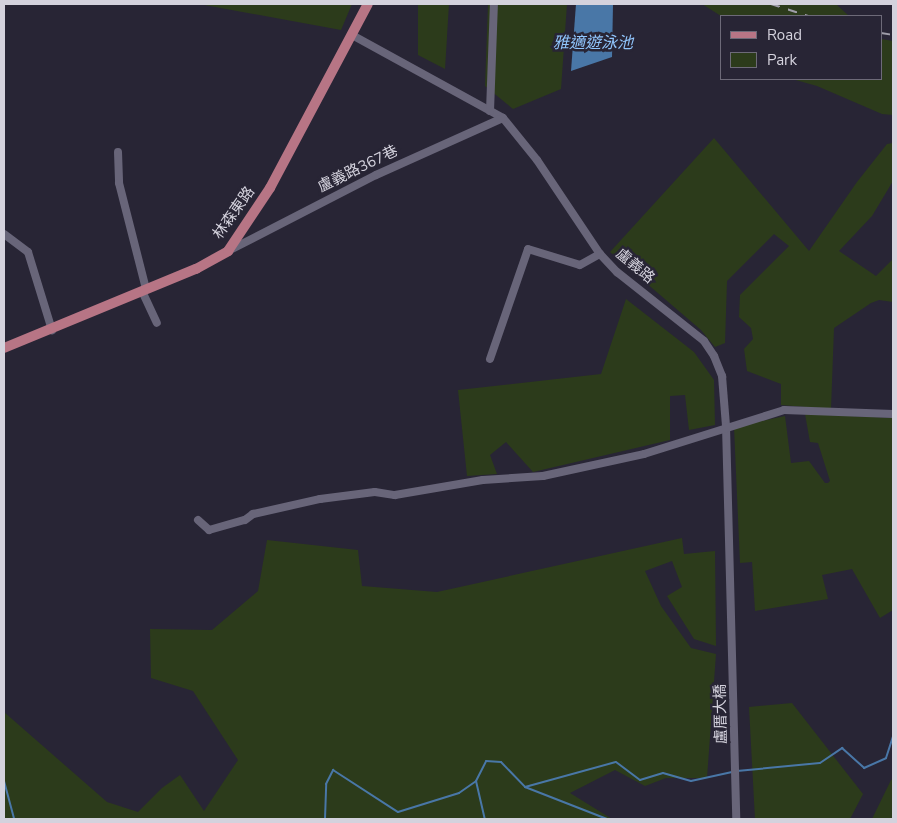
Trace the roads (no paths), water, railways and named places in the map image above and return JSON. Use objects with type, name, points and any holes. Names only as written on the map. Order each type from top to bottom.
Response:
[{"type":"main road","name":"林森東路","points":[[4,348],[52,330],[196,269],[228,251],[270,188],[368,4]]},
{"type":"street","points":[[490,111],[494,4]]},
{"type":"street","name":"盧義路","points":[[352,35],[503,118],[536,160],[600,254],[616,272],[704,342],[714,356],[722,376],[726,426],[733,609]]},
{"type":"street","name":"盧義路367巷","points":[[228,251],[376,174],[503,118]]},
{"type":"street","points":[[118,152],[119,183],[144,290],[157,324]]},
{"type":"street","points":[[4,234],[28,252],[52,330]]},
{"type":"street","points":[[490,359],[528,249],[580,265],[600,254]]},
{"type":"street","points":[[198,520],[210,530],[245,520],[253,514],[320,499],[375,492],[395,495],[483,480],[543,476],[644,454],[726,426],[784,410],[893,414]]},
{"type":"street","name":"盧厝大橋","points":[[733,609],[736,819]]},
{"type":"water","name":"雅適遊泳池","points":[[576,4],[613,4],[612,57],[571,71]]},
{"type":"waterway","points":[[737,771],[820,763],[842,748],[864,768],[886,758],[893,736]]},
{"type":"waterway","points":[[325,819],[326,784],[333,770],[398,812],[459,793],[476,781],[486,761],[501,762],[525,787],[607,819]]},
{"type":"waterway","points":[[525,787],[616,762],[640,780],[663,773],[691,781],[732,772]]},
{"type":"waterway","points":[[4,781],[14,819]]},
{"type":"waterway","points":[[476,781],[485,819]]},
{"type":"railway","points":[[771,4],[805,15]]},
{"type":"railway","points":[[882,33],[893,35]]}]
